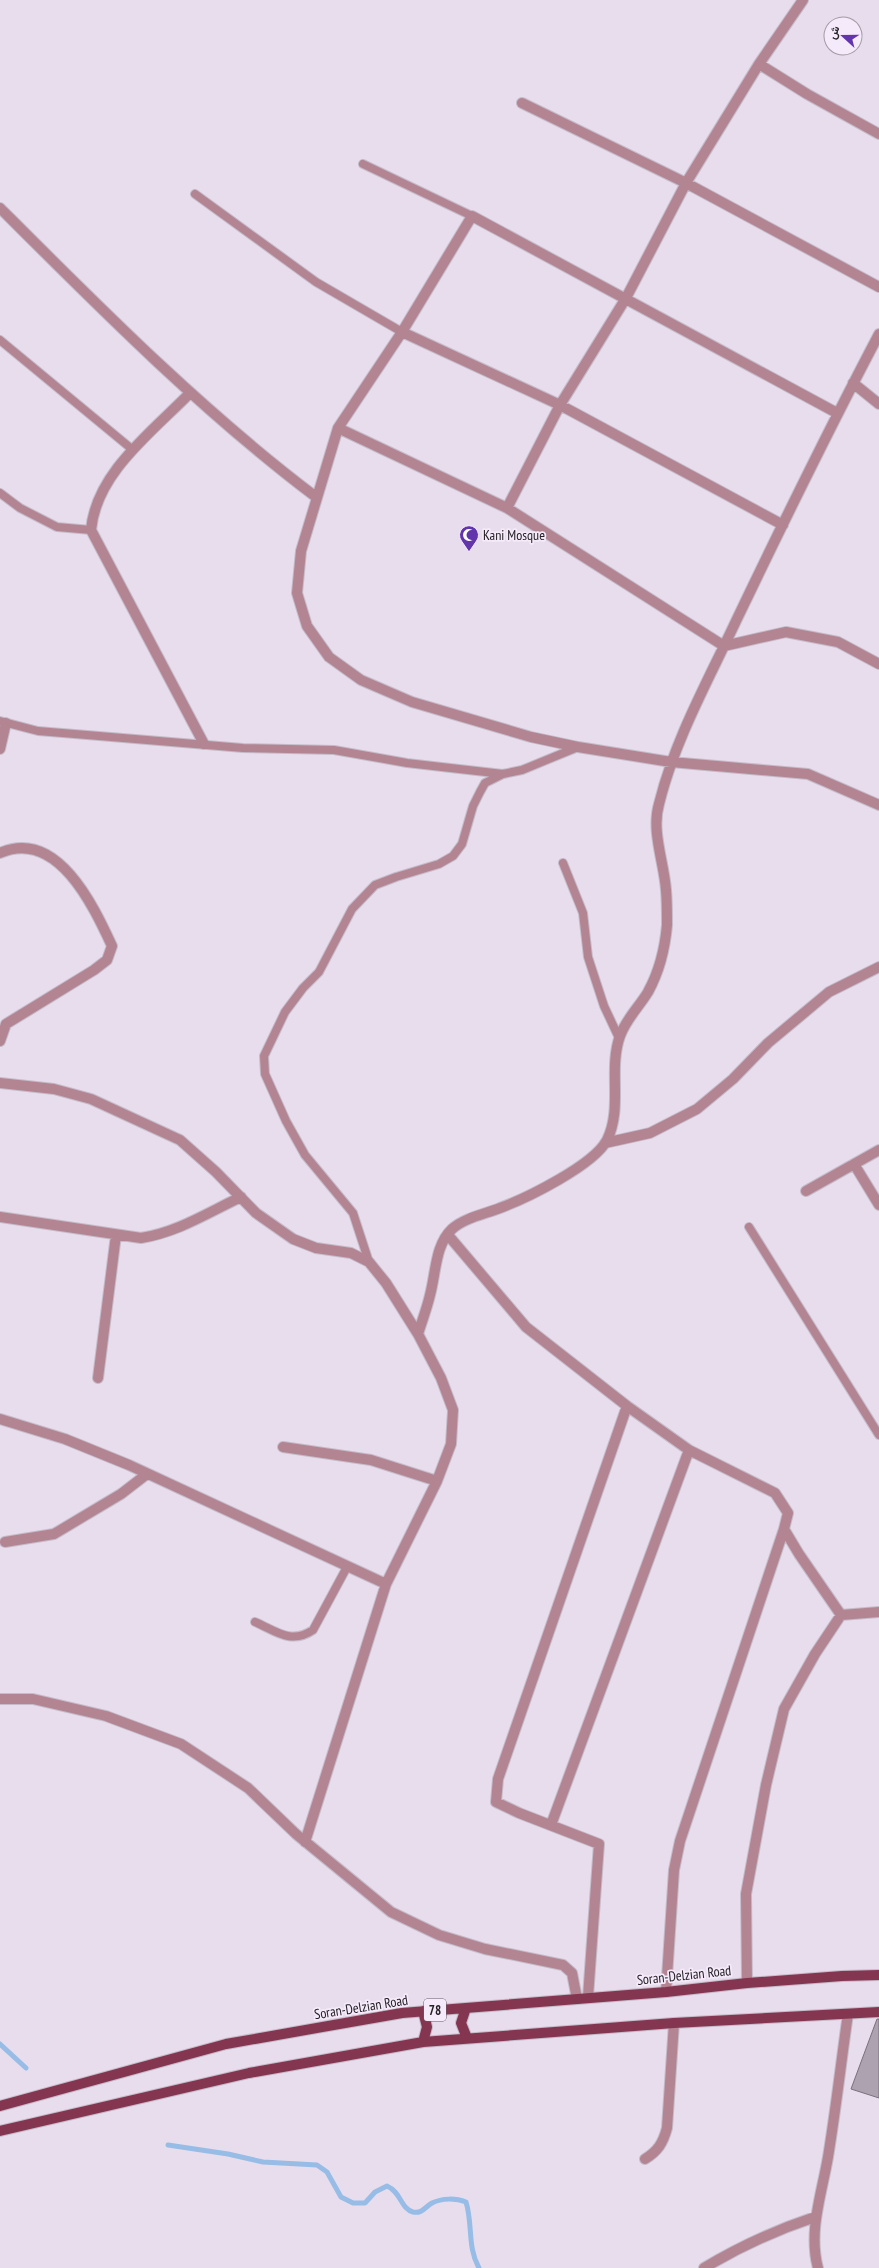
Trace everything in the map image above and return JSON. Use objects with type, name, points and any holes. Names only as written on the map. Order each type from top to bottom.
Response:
[{"type":"main road","name":"Soran-Delzian Road","points":[[0,2106],[226,2044],[402,2013],[666,1992],[747,1983],[842,1976],[879,1975]]},
{"type":"main road","points":[[466,2008],[461,2023],[467,2038]]},
{"type":"main road","points":[[423,2011],[427,2027],[423,2042]]},
{"type":"main road","name":"78","points":[[0,2131],[249,2073],[423,2042],[674,2023],[879,2012]]},
{"type":"street","points":[[507,508],[560,406],[626,298],[686,183],[759,64],[803,0]]},
{"type":"street","points":[[759,64],[807,94],[879,134]]},
{"type":"street","points":[[522,103],[686,183],[879,287]]},
{"type":"street","points":[[0,208],[190,393],[266,459],[316,497]]},
{"type":"street","points":[[838,413],[472,216],[402,332],[338,428],[316,497],[301,552],[297,593],[307,626],[329,657],[361,680],[412,702],[531,737],[578,748],[671,762],[808,774],[879,805]]},
{"type":"street","points":[[402,332],[560,406],[783,525]]},
{"type":"street","points":[[418,1334],[431,1294],[441,1245],[453,1228],[470,1218],[530,1195],[583,1164],[606,1143],[613,1124],[615,1070],[620,1038],[631,1015],[648,991],[661,961],[667,926],[666,890],[658,844],[657,809],[671,762],[724,646],[838,413],[879,334]]},
{"type":"street","points":[[853,383],[879,404]]},
{"type":"street","points":[[190,393],[115,470],[99,501],[90,530],[204,744]]},
{"type":"street","points":[[338,428],[507,508],[724,646],[786,632],[838,642],[879,664]]},
{"type":"street","points":[[0,749],[3,722]]},
{"type":"street","points":[[0,853],[28,847],[43,852],[66,868],[99,917],[112,946],[107,960],[94,970],[6,1024],[0,1040]]},
{"type":"street","points":[[606,1143],[650,1133],[697,1108],[733,1080],[768,1043],[829,992],[879,967]]},
{"type":"street","points":[[0,1083],[54,1089],[91,1098],[180,1140],[256,1213],[293,1239],[316,1248],[351,1253],[369,1262],[386,1283],[418,1334],[441,1378],[453,1410],[451,1444],[437,1481],[386,1584],[304,1842]]},
{"type":"street","points":[[806,1191],[879,1150]]},
{"type":"street","points":[[854,1164],[879,1205]]},
{"type":"street","points":[[0,1217],[141,1238],[161,1235],[184,1226],[241,1197]]},
{"type":"street","points":[[98,1378],[116,1235]]},
{"type":"street","points":[[448,1235],[526,1327],[627,1406],[689,1450],[775,1493],[788,1513],[784,1529],[680,1841],[674,1870],[666,1992]]},
{"type":"street","points":[[588,1998],[599,1844],[496,1802],[498,1779],[627,1406]]},
{"type":"street","points":[[0,1419],[66,1439],[147,1474],[386,1584]]},
{"type":"street","points":[[283,1447],[371,1460],[437,1481]]},
{"type":"street","points":[[551,1825],[689,1450]]},
{"type":"street","points":[[5,1542],[54,1534],[121,1494],[147,1474]]},
{"type":"street","points":[[784,1529],[799,1554],[841,1615]]},
{"type":"street","points":[[841,1615],[879,1612]]},
{"type":"street","points":[[747,1983],[746,1894],[766,1785],[784,1709],[815,1654],[841,1615]]},
{"type":"street","points":[[0,1699],[33,1699],[106,1716],[181,1744],[248,1788],[304,1842],[391,1912],[439,1935],[485,1949],[563,1965],[572,1973],[577,1999]]},
{"type":"street","points":[[818,2268],[816,2260],[815,2217],[828,2157],[848,2014]]},
{"type":"street","points":[[644,2159],[655,2153],[663,2142],[667,2128],[674,2023]]},
{"type":"street","points":[[704,2268],[725,2256],[784,2228],[815,2217]]},
{"type":"lane","points":[[364,164],[472,216]]},
{"type":"lane","points":[[194,194],[316,282],[402,332]]},
{"type":"lane","points":[[0,340],[134,450]]},
{"type":"lane","points":[[0,493],[20,508],[56,527],[90,530]]},
{"type":"lane","points":[[3,722],[38,731],[204,744],[334,750],[407,764],[503,774]]},
{"type":"lane","points":[[369,1262],[353,1213],[305,1155],[286,1121],[265,1074],[264,1056],[285,1012],[303,988],[318,972],[352,909],[376,885],[396,876],[439,864],[453,856],[462,844],[473,806],[485,784],[503,774],[522,770],[578,748]]},
{"type":"lane","points":[[564,863],[584,913],[588,957],[604,1006],[620,1038]]},
{"type":"lane","points":[[749,1227],[879,1435]]},
{"type":"lane","points":[[255,1622],[293,1638],[303,1637],[313,1630],[347,1567]]},
{"type":"building","points":[[877,2019],[879,2019],[879,2098],[851,2089]]},
{"type":"waterway","points":[[0,2044],[26,2068]]},
{"type":"waterway","points":[[168,2145],[228,2154],[263,2162],[317,2165],[327,2172],[341,2197],[353,2203],[365,2203],[375,2192],[387,2186],[395,2192],[406,2208],[413,2212],[419,2212],[432,2203],[445,2199],[466,2202],[471,2244],[475,2260],[479,2268]]},
{"type":"place","name":"Kani Mosque","points":[[469,552]]}]
